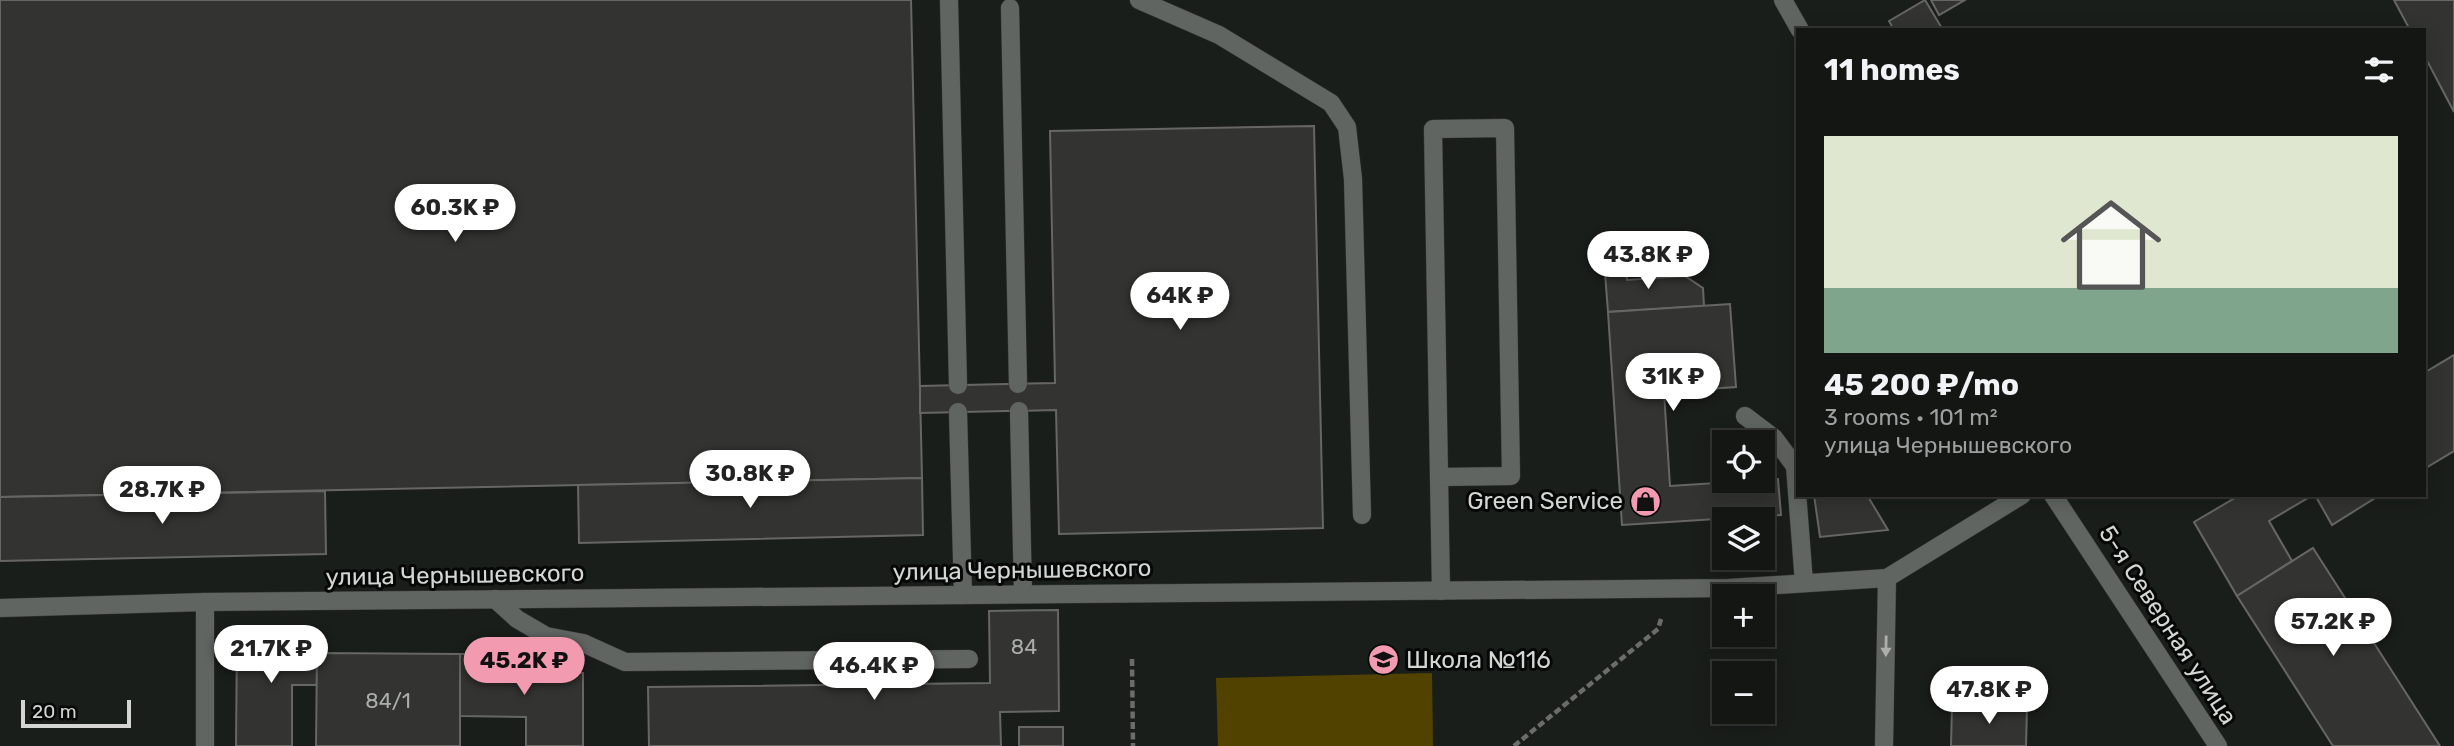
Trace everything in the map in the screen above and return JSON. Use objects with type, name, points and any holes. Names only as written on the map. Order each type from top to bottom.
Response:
[{"type":"street","points":[[949,0],[958,385]]},
{"type":"street","points":[[1139,0],[1219,36],[1331,103],[1347,127],[1353,178],[1363,515]]},
{"type":"street","points":[[1783,0],[1799,28]]},
{"type":"street","points":[[1010,8],[1018,384]]},
{"type":"street","points":[[1439,477],[1511,476],[1505,128],[1433,129],[1439,477],[1441,591]]},
{"type":"street","points":[[1019,411],[1023,594]]},
{"type":"street","points":[[958,412],[963,595]]},
{"type":"street","points":[[1745,416],[1774,438],[1795,466],[1796,479]]},
{"type":"street","points":[[1797,497],[1804,583]]},
{"type":"street","name":"улица Чернышевского","points":[[0,608],[205,602],[1729,588],[1887,578],[2019,497]]},
{"type":"street","name":"5-я Северная улица","points":[[2054,497],[2218,746]]},
{"type":"street","points":[[1884,746],[1887,578]]},
{"type":"street","points":[[495,599],[517,619],[546,636],[583,643],[625,662],[969,659]]},
{"type":"street","points":[[205,602],[205,746]]},
{"type":"path","points":[[1514,746],[1658,629],[1664,609]]},
{"type":"path","points":[[1132,659],[1133,746]]},
{"type":"shaded area","points":[[1432,673],[1433,746],[1218,746],[1216,678]]},
{"type":"building","points":[[0,0],[911,0],[922,478],[0,497]]},
{"type":"building","points":[[1925,0],[1942,28],[1893,28],[1889,21]]},
{"type":"building","points":[[1931,0],[1965,0],[1939,15]]},
{"type":"building","points":[[2394,0],[2454,0],[2454,112],[2426,59],[2426,28],[2409,28]]},
{"type":"building","points":[[1314,126],[1323,528],[1059,534],[1056,410],[920,413],[920,386],[1055,383],[1050,131]]},
{"type":"building","points":[[1625,259],[1627,280],[1685,276],[1703,288],[1704,306],[1608,312],[1604,260]]},
{"type":"building","points":[[1730,304],[1736,387],[1664,392],[1670,486],[1712,483],[1712,493],[1775,493],[1775,479],[1778,479],[1781,515],[1775,515],[1775,507],[1712,507],[1712,519],[1622,525],[1608,312]]},
{"type":"building","points":[[2454,355],[2454,451],[2426,468],[2426,372]]},
{"type":"building","points":[[922,478],[923,535],[579,543],[578,485]]},
{"type":"building","points":[[325,491],[326,554],[0,561],[0,497]]},
{"type":"building","points":[[1814,497],[1868,497],[1888,530],[1820,537]]},
{"type":"building","points":[[2237,497],[2310,497],[2269,521],[2292,561],[2237,596],[2194,522]]},
{"type":"building","points":[[2316,497],[2377,497],[2332,525]]},
{"type":"building","points":[[2313,548],[2440,746],[2333,746],[2237,596]]},
{"type":"building","points":[[1058,610],[1059,711],[1000,712],[1001,746],[649,746],[648,687],[990,683],[989,611]]},
{"type":"building","points":[[237,634],[317,634],[317,685],[292,685],[292,746],[236,746]]},
{"type":"building","points":[[317,653],[460,654],[460,746],[316,746]]},
{"type":"building","points":[[460,654],[529,654],[529,672],[583,673],[583,746],[526,746],[526,717],[460,716]]},
{"type":"building","points":[[1952,706],[2027,707],[2026,746],[1951,746]]},
{"type":"building","points":[[1019,727],[1063,727],[1063,746],[1019,746]]},
{"type":"place","name":"Green Service","points":[[1646,501]]},
{"type":"place","name":"Школа №116","points":[[1383,660]]}]
